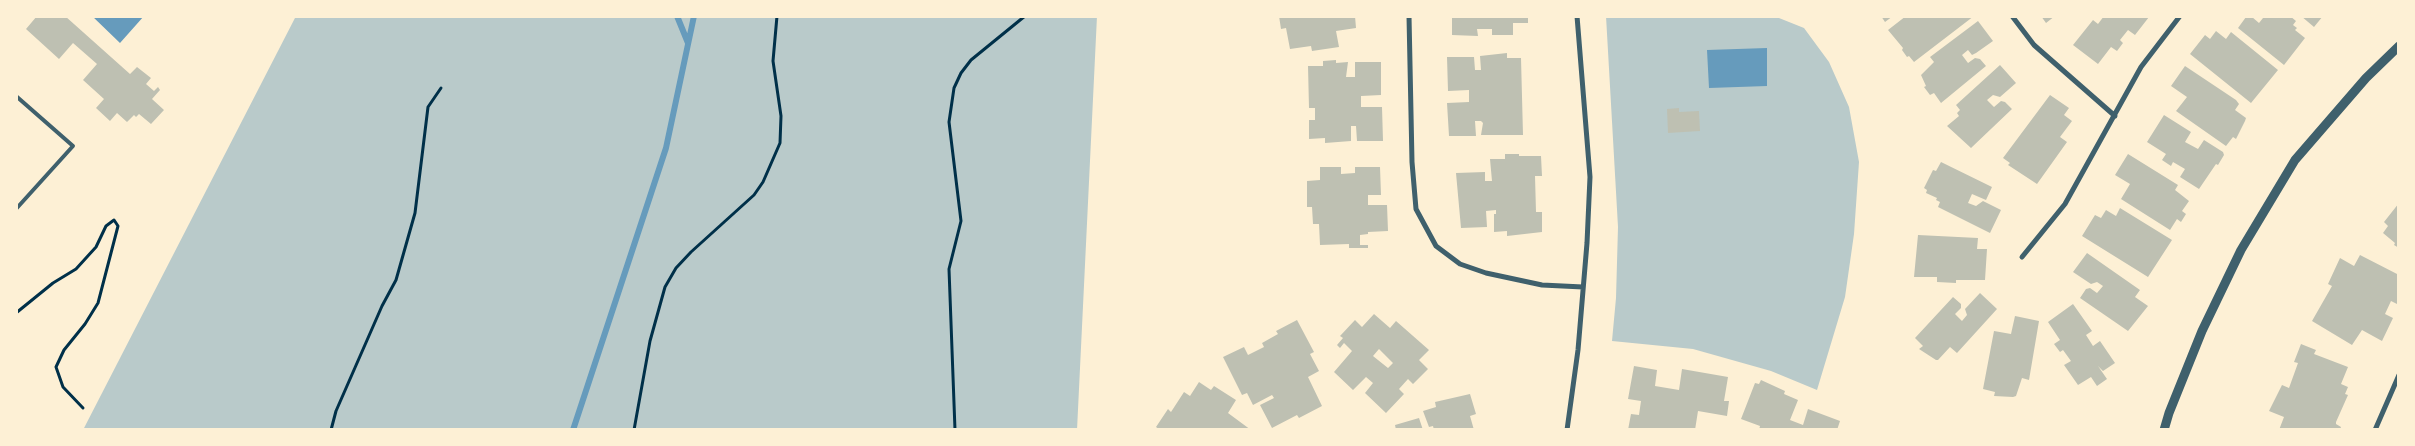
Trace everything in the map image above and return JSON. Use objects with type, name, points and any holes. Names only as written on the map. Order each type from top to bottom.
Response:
[{"type":"street","points":[[1409,16],[1412,162],[1416,209],[1436,246],[1460,264],[1486,274],[1542,285],[1584,287]]},
{"type":"street","points":[[1567,430],[1584,287],[1590,177],[1577,16]]},
{"type":"street","points":[[2012,16],[2034,44],[2115,116]]},
{"type":"street","points":[[2022,256],[2065,204],[2141,67],[2180,16]]},
{"type":"street","points":[[2164,430],[2202,331],[2241,250],[2295,160],[2366,78],[2399,46]]},
{"type":"street","points":[[2375,430],[2399,376]]},
{"type":"lane","points":[[16,96],[73,146],[16,209]]},
{"type":"path","points":[[634,430],[650,341],[665,287],[676,268],[754,194],[763,182],[780,144],[781,116],[773,60],[777,16]]},
{"type":"path","points":[[955,430],[949,269],[961,221],[949,122],[954,88],[961,73],[971,60],[1025,16]]},
{"type":"path","points":[[330,429],[382,306],[396,280],[415,213],[428,108],[441,88]]},
{"type":"path","points":[[16,313],[53,282],[76,269],[96,247],[106,226],[114,220],[118,226],[98,302],[86,324],[64,350],[56,367],[63,387],[83,408]]},
{"type":"shaded area","points":[[296,16],[1097,16],[1077,430],[83,430]]},
{"type":"shaded area","points":[[1606,16],[1774,16],[1804,28],[1829,62],[1849,107],[1859,162],[1854,234],[1845,297],[1817,390],[1771,371],[1693,349],[1612,341],[1616,298],[1618,227]]},
{"type":"water","points":[[92,16],[144,16],[120,43]]},
{"type":"water","points":[[1767,48],[1767,86],[1709,88],[1707,50]]},
{"type":"building","points":[[37,16],[65,16],[130,74],[137,67],[151,78],[146,84],[154,91],[158,87],[160,90],[152,99],[164,110],[151,124],[139,114],[136,117],[134,115],[127,122],[117,113],[110,121],[96,108],[104,99],[83,80],[97,64],[73,43],[59,59],[26,29]]},
{"type":"building","points":[[1279,16],[1355,16],[1356,28],[1336,31],[1339,47],[1312,51],[1311,46],[1290,49],[1286,28],[1281,29]]},
{"type":"building","points":[[1452,16],[1528,16],[1528,23],[1513,23],[1513,35],[1492,35],[1492,29],[1477,29],[1478,36],[1452,35]]},
{"type":"building","points":[[1881,16],[1893,16],[1885,22]]},
{"type":"building","points":[[1906,16],[1974,16],[1914,62],[1909,56],[1907,57],[1902,50],[1903,48],[1888,30]]},
{"type":"building","points":[[2041,16],[2055,16],[2046,23]]},
{"type":"building","points":[[2104,16],[2149,17],[2135,35],[2128,30],[2120,40],[2123,43],[2117,51],[2111,47],[2098,64],[2073,45],[2093,20],[2098,24]]},
{"type":"building","points":[[2261,16],[2290,16],[2296,21],[2293,25],[2297,28],[2295,30],[2305,38],[2284,65],[2238,28],[2246,17],[2252,17],[2259,23],[2263,18]]},
{"type":"building","points":[[2301,16],[2323,16],[2314,27]]},
{"type":"building","points":[[1978,21],[1993,41],[1972,55],[1968,50],[1962,55],[1968,63],[1975,58],[1980,59],[1986,66],[1941,103],[1934,93],[1930,95],[1924,87],[1926,86],[1921,75],[1934,62],[1930,57]]},
{"type":"building","points":[[2216,31],[2226,39],[2231,32],[2278,70],[2251,103],[2190,54],[2205,35],[2210,39]]},
{"type":"building","points":[[1507,53],[1507,58],[1521,58],[1523,135],[1481,135],[1483,123],[1475,121],[1476,136],[1449,136],[1447,103],[1469,102],[1469,90],[1448,91],[1447,57],[1474,57],[1475,70],[1481,70],[1480,56]]},
{"type":"building","points":[[1336,60],[1336,63],[1348,62],[1346,77],[1355,77],[1355,62],[1381,62],[1381,95],[1361,96],[1361,107],[1382,107],[1383,141],[1357,141],[1356,126],[1351,126],[1351,141],[1325,143],[1325,138],[1309,139],[1309,120],[1315,120],[1315,108],[1309,108],[1308,66],[1323,66],[1323,61]]},
{"type":"building","points":[[2000,65],[2016,83],[2000,97],[1993,95],[1987,100],[1994,107],[2001,101],[2005,102],[2012,109],[1971,148],[1947,126],[1959,116],[1957,113],[1960,110],[1956,105]]},
{"type":"building","points":[[2185,66],[2236,100],[2239,104],[2235,110],[2246,118],[2236,139],[2233,137],[2226,146],[2176,111],[2187,97],[2171,86]]},
{"type":"building","points":[[2050,95],[2069,108],[2064,115],[2072,121],[2060,137],[2067,142],[2037,184],[2008,165],[2010,163],[2003,158]]},
{"type":"building","points":[[1679,108],[1679,112],[1699,111],[1700,131],[1668,133],[1667,109]]},
{"type":"building","points":[[2164,115],[2191,132],[2185,142],[2198,149],[2204,140],[2223,152],[2224,155],[2218,165],[2216,164],[2199,189],[2180,177],[2185,169],[2173,162],[2171,166],[2162,160],[2166,154],[2147,142]]},
{"type":"building","points":[[1505,154],[1541,156],[1542,176],[1535,176],[1536,212],[1542,212],[1542,232],[1507,236],[1507,231],[1494,232],[1494,214],[1496,214],[1496,210],[1486,211],[1487,227],[1461,228],[1456,173],[1485,172],[1485,181],[1492,181],[1490,159],[1505,159]]},
{"type":"building","points":[[2128,154],[2178,185],[2175,190],[2189,201],[2182,211],[2186,214],[2181,222],[2177,219],[2170,230],[2121,199],[2130,184],[2115,175]]},
{"type":"building","points":[[1941,162],[1992,187],[1986,200],[1972,194],[1968,203],[1976,206],[1983,201],[2001,210],[1990,233],[1938,207],[1940,202],[1936,200],[1937,198],[1926,193],[1927,190],[1924,188],[1933,170],[1936,171]]},
{"type":"building","points":[[1320,167],[1341,167],[1341,174],[1355,173],[1355,167],[1380,167],[1381,195],[1368,195],[1368,205],[1387,205],[1388,231],[1368,232],[1368,234],[1360,235],[1360,245],[1368,245],[1368,248],[1349,248],[1349,244],[1320,245],[1319,224],[1313,224],[1312,207],[1307,207],[1307,181],[1320,180]]},
{"type":"building","points":[[2399,203],[2399,248],[2383,233],[2388,226],[2384,222]]},
{"type":"building","points":[[2120,208],[2172,240],[2148,277],[2082,236],[2095,215],[2101,218],[2106,210],[2116,216]]},
{"type":"building","points":[[1918,235],[1978,238],[1977,249],[1987,249],[1985,280],[1956,280],[1956,283],[1937,282],[1937,277],[1914,277]]},
{"type":"building","points":[[2087,253],[2140,290],[2135,297],[2148,306],[2128,331],[2080,298],[2086,289],[2090,288],[2097,293],[2103,286],[2097,282],[2091,284],[2073,272]]},
{"type":"building","points":[[2360,255],[2399,275],[2399,305],[2391,301],[2385,314],[2393,318],[2382,341],[2362,330],[2352,345],[2312,321],[2332,286],[2328,284],[2340,258],[2354,266]]},
{"type":"building","points":[[1980,293],[1997,309],[1957,353],[1950,347],[1936,360],[1919,349],[1923,346],[1915,338],[1953,297],[1961,304],[1961,308],[1955,314],[1962,321],[1967,315],[1965,309]]},
{"type":"building","points":[[2073,304],[2092,331],[2086,335],[2093,346],[2100,341],[2115,363],[2103,371],[2098,366],[2107,379],[2097,386],[2091,377],[2078,385],[2064,365],[2071,361],[2063,350],[2060,352],[2054,344],[2060,340],[2048,322]]},
{"type":"building","points":[[1374,314],[1390,328],[1396,321],[1429,350],[1419,360],[1428,369],[1413,384],[1408,379],[1399,389],[1404,394],[1386,413],[1365,393],[1373,383],[1366,377],[1353,390],[1334,372],[1352,351],[1344,343],[1340,348],[1337,345],[1343,338],[1340,336],[1355,320],[1362,327]],"holes":[[[1379,349],[1393,363],[1388,368],[1373,356]]]},
{"type":"building","points":[[2015,316],[2039,321],[2029,380],[2022,378],[2016,396],[1994,396],[1995,392],[1983,389],[1994,331],[2011,334]]},
{"type":"building","points":[[1297,320],[1314,352],[1310,354],[1319,371],[1308,377],[1322,406],[1299,418],[1297,415],[1272,428],[1260,405],[1274,398],[1272,395],[1253,405],[1247,393],[1242,395],[1223,357],[1244,347],[1248,355],[1264,347],[1262,343],[1278,334],[1276,331]]},
{"type":"building","points":[[2301,344],[2316,350],[2314,354],[2348,367],[2341,384],[2348,387],[2345,394],[2348,395],[2336,422],[2341,427],[2340,430],[2279,430],[2284,417],[2269,411],[2282,385],[2289,388],[2298,363],[2294,362]]},
{"type":"building","points":[[1634,366],[1657,370],[1655,386],[1679,390],[1682,369],[1728,377],[1724,401],[1729,401],[1727,416],[1698,411],[1695,430],[1628,430],[1631,414],[1639,415],[1641,401],[1628,399]]},
{"type":"building","points":[[1761,380],[1785,391],[1784,394],[1798,400],[1790,420],[1803,425],[1808,409],[1840,421],[1837,430],[1759,430],[1760,426],[1741,419],[1755,383],[1759,384]]},
{"type":"building","points":[[1199,382],[1211,390],[1214,386],[1236,400],[1228,413],[1251,430],[1160,430],[1156,427],[1168,409],[1171,412],[1184,392],[1190,396]]},
{"type":"building","points":[[1470,394],[1476,414],[1470,416],[1474,430],[1434,430],[1433,426],[1429,427],[1423,411],[1436,407],[1435,402]]},
{"type":"building","points":[[1419,418],[1423,430],[1396,430],[1395,425]]},
{"type":"waterway","points":[[677,16],[688,43]]},
{"type":"waterway","points":[[573,430],[666,148],[694,16]]}]
